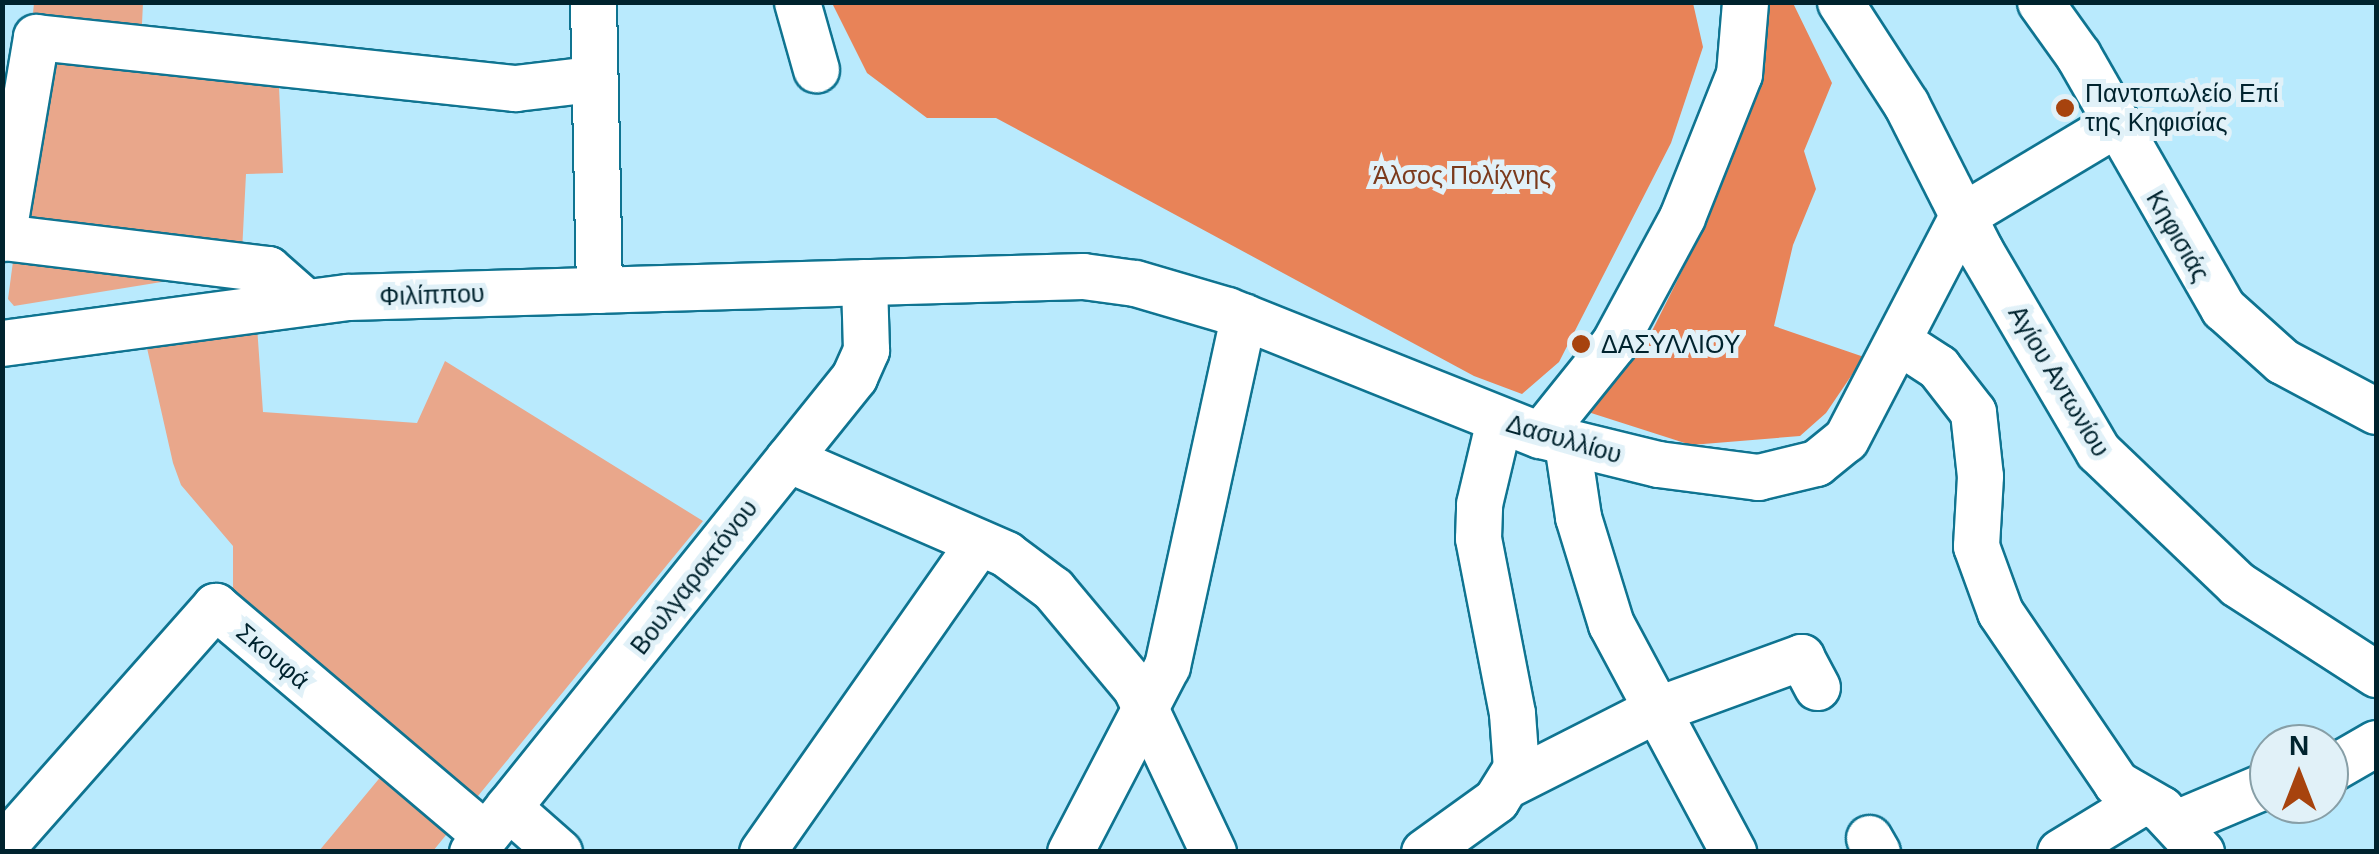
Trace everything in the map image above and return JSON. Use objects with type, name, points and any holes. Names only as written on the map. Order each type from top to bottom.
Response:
[{"type":"street","points":[[593,2],[599,290]]},
{"type":"street","points":[[798,2],[816,69]]},
{"type":"street","points":[[1511,783],[1512,714],[1478,529],[1535,433],[1614,343],[1682,216],[1739,74],[1745,2]]},
{"type":"street","name":"Αγίου Αντωνίου","points":[[1840,2],[1906,104],[1962,216],[2106,460],[2237,584],[2376,674]]},
{"type":"street","name":"Κηφισιάς","points":[[2040,2],[2116,124],[2181,244],[2232,318],[2282,361],[2376,411]]},
{"type":"street","points":[[303,300],[268,269],[3,238],[36,37],[515,88],[592,79]]},
{"type":"street","points":[[1962,216],[2116,124]]},
{"type":"street","name":"Δασυλλίου","points":[[864,282],[1102,278],[1243,316],[1535,433],[1729,475],[1804,468],[1846,439],[1962,216]]},
{"type":"street","name":"Φιλίππου","points":[[2,343],[303,300],[864,282]]},
{"type":"street","name":"Βουλγαροκτόνου","points":[[489,831],[860,366],[868,334],[864,282]]},
{"type":"street","points":[[1070,852],[1148,711],[1186,598],[1243,316]]},
{"type":"street","points":[[1898,340],[1938,366],[1973,412],[1980,476],[1976,546],[1992,598],[2106,770],[2173,825]]},
{"type":"street","points":[[1535,433],[1653,711],[1733,852]]},
{"type":"street","points":[[788,459],[979,542],[1053,589],[1101,641],[1148,711],[1213,852]]},
{"type":"street","points":[[762,852],[979,542]]},
{"type":"street","name":"Σκουφά","points":[[2,847],[215,606],[489,831]]},
{"type":"street","points":[[1424,852],[1484,811],[1511,783],[1653,711],[1801,657],[1817,688]]},
{"type":"street","points":[[2060,852],[2173,825],[2249,793]]},
{"type":"street","points":[[489,831],[559,852]]},
{"type":"shaded area","points":[[34,3],[143,3],[140,65],[259,76],[262,85],[279,87],[283,173],[246,174],[242,252],[12,227]]},
{"type":"shaded area","points":[[14,254],[186,278],[14,306],[8,299]]},
{"type":"shaded area","points":[[257,326],[263,412],[417,423],[445,361],[703,521],[433,851],[319,851],[407,745],[233,594],[233,546],[181,485],[173,463],[147,348]]},
{"type":"green space","name":"Άλσος Πολίχνης","points":[[832,3],[1693,3],[1703,47],[1671,143],[1559,362],[1522,394],[1474,376],[996,118],[927,118],[867,73]]},
{"type":"green space","points":[[1758,3],[1793,3],[1832,83],[1804,151],[1816,189],[1793,245],[1774,326],[1864,357],[1826,413],[1800,436],[1691,445],[1588,412],[1652,331],[1699,237],[1749,90]]},
{"type":"place","name":"Παντοπωλείο Επί της Κηφισίας","points":[[2065,108]]},
{"type":"place","name":"ΔΑΣΥΛΛΙΟΥ","points":[[1581,344]]}]
